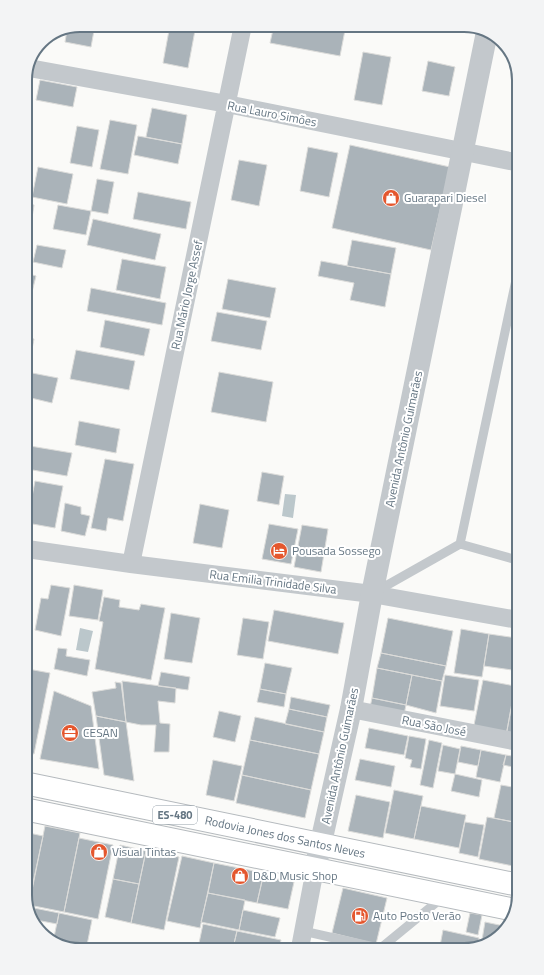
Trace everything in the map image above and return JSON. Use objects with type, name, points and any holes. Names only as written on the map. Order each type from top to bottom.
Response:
[{"type":"main road","name":"Rodovia Jones dos Santos Neves","points":[[32,785],[512,884]]},
{"type":"main road","points":[[55,816],[61,791]]},
{"type":"main road","name":"Rodovia Jones dos Santos Neves","points":[[32,811],[509,909]]},
{"type":"street","name":"Rua Mário Jorge Assef","points":[[131,564],[242,32]]},
{"type":"street","name":"Avenida Antônio Guimarães","points":[[315,869],[351,709],[372,594],[486,37]]},
{"type":"street","name":"Rua Lauro Simões","points":[[34,69],[227,104],[512,161]]},
{"type":"street","name":"Rua Emilia Trinidade Silva","points":[[32,549],[131,564],[372,594],[512,619]]},
{"type":"street","name":"Rua São José","points":[[351,709],[512,741]]},
{"type":"street","points":[[302,940],[315,869]]},
{"type":"lane","points":[[460,544],[512,299]]},
{"type":"lane","points":[[372,594],[460,544],[512,559]]},
{"type":"lane","points":[[387,943],[444,895]]},
{"type":"lane","points":[[302,940],[333,943]]},
{"type":"shaded area","points":[[285,494],[296,495],[293,518],[282,516]]},
{"type":"shaded area","points":[[80,628],[93,631],[88,652],[76,650]]},
{"type":"building","points":[[74,32],[94,32],[91,47],[65,42],[66,35]]},
{"type":"building","points":[[169,32],[195,32],[188,68],[163,63]]},
{"type":"building","points":[[272,32],[345,32],[340,56],[270,43]]},
{"type":"building","points":[[363,52],[391,57],[382,105],[354,100]]},
{"type":"building","points":[[428,61],[455,67],[449,96],[422,91]]},
{"type":"building","points":[[40,80],[77,87],[73,107],[36,100]]},
{"type":"building","points":[[152,108],[187,115],[182,144],[146,137]]},
{"type":"building","points":[[110,120],[137,125],[128,174],[100,169]]},
{"type":"building","points":[[77,126],[99,130],[92,167],[70,163]]},
{"type":"building","points":[[138,136],[182,144],[178,164],[134,155]]},
{"type":"building","name":"Guarapari Diesel","points":[[350,145],[450,167],[431,250],[332,228]]},
{"type":"building","points":[[308,147],[338,153],[329,197],[300,191]]},
{"type":"building","points":[[239,160],[267,165],[259,206],[231,200]]},
{"type":"building","points":[[38,167],[73,174],[67,204],[32,197]]},
{"type":"building","points":[[97,179],[114,182],[108,214],[91,211]]},
{"type":"building","points":[[138,192],[191,202],[186,229],[133,219]]},
{"type":"building","points":[[32,205],[34,205],[32,218]]},
{"type":"building","points":[[58,205],[91,211],[86,235],[53,229]]},
{"type":"building","points":[[93,219],[161,234],[155,260],[87,245]]},
{"type":"building","points":[[352,240],[396,248],[391,274],[347,266]]},
{"type":"building","points":[[37,245],[66,250],[62,268],[33,262]]},
{"type":"building","points":[[122,259],[166,267],[160,299],[116,290]]},
{"type":"building","points":[[321,261],[391,274],[385,307],[350,300],[354,283],[318,276]]},
{"type":"building","points":[[32,275],[36,276],[32,292]]},
{"type":"building","points":[[228,279],[276,288],[270,318],[222,309]]},
{"type":"building","points":[[91,288],[166,303],[162,325],[87,311]]},
{"type":"building","points":[[217,312],[267,321],[261,350],[211,341]]},
{"type":"building","points":[[105,320],[150,329],[144,356],[100,347]]},
{"type":"building","points":[[32,339],[34,339],[32,349]]},
{"type":"building","points":[[76,350],[135,361],[129,390],[70,379]]},
{"type":"building","points":[[219,372],[273,382],[266,422],[211,412]]},
{"type":"building","points":[[32,373],[58,378],[52,403],[32,398]]},
{"type":"building","points":[[79,421],[120,429],[116,453],[75,445]]},
{"type":"building","points":[[32,446],[72,453],[67,476],[32,470]]},
{"type":"building","points":[[105,459],[134,464],[123,521],[108,518],[106,531],[91,528]]},
{"type":"building","points":[[262,472],[284,476],[279,505],[257,501]]},
{"type":"building","points":[[35,481],[63,486],[55,528],[32,524],[32,497]]},
{"type":"building","points":[[65,503],[81,507],[81,514],[90,516],[85,536],[61,531]]},
{"type":"building","points":[[200,504],[229,510],[222,548],[193,543]]},
{"type":"building","points":[[269,524],[298,529],[291,564],[262,559]]},
{"type":"building","points":[[302,525],[328,529],[321,572],[294,567]]},
{"type":"building","points":[[51,585],[70,588],[61,636],[35,630],[41,598],[48,599]]},
{"type":"building","points":[[74,585],[103,590],[98,620],[69,616]]},
{"type":"building","points":[[104,597],[120,600],[119,607],[139,610],[141,604],[165,608],[151,680],[95,669],[103,622],[99,621]]},
{"type":"building","points":[[274,610],[344,623],[338,654],[268,641]]},
{"type":"building","points":[[171,613],[200,618],[192,663],[164,659]]},
{"type":"building","points":[[243,618],[269,622],[263,659],[237,655]]},
{"type":"building","points":[[388,618],[453,631],[446,666],[381,653]]},
{"type":"building","points":[[461,629],[489,634],[482,677],[454,673]]},
{"type":"building","points":[[489,634],[512,637],[512,670],[484,666]]},
{"type":"building","points":[[58,648],[67,649],[66,656],[90,660],[87,676],[54,669]]},
{"type":"building","points":[[381,653],[446,666],[442,681],[377,668]]},
{"type":"building","points":[[265,663],[292,668],[286,694],[260,689]]},
{"type":"building","points":[[377,668],[412,675],[406,705],[372,698]]},
{"type":"building","points":[[32,670],[50,673],[34,754],[32,754]]},
{"type":"building","points":[[161,672],[190,677],[188,690],[158,686]]},
{"type":"building","points":[[412,675],[442,681],[436,713],[406,705]]},
{"type":"building","points":[[445,675],[479,680],[474,711],[440,706]]},
{"type":"building","points":[[483,680],[512,685],[512,703],[506,736],[473,730]]},
{"type":"building","points":[[122,681],[176,688],[175,703],[158,701],[160,723],[170,724],[169,752],[154,752],[156,725],[141,725],[126,722]]},
{"type":"building","points":[[115,682],[121,683],[126,722],[96,716],[92,692],[116,688]]},
{"type":"building","points":[[260,689],[286,694],[284,707],[257,702]]},
{"type":"building","name":"CESAN","points":[[54,691],[91,706],[99,769],[40,759]]},
{"type":"building","points":[[291,697],[330,705],[327,717],[289,709]]},
{"type":"building","points":[[372,698],[406,705],[403,719],[369,712]]},
{"type":"building","points":[[289,709],[327,717],[324,732],[285,724]]},
{"type":"building","points":[[511,709],[512,709],[512,738],[506,736]]},
{"type":"building","points":[[219,711],[241,716],[235,742],[213,737]]},
{"type":"building","points":[[96,716],[126,722],[134,781],[104,775]]},
{"type":"building","points":[[255,717],[324,732],[319,754],[250,740]]},
{"type":"building","points":[[369,728],[408,736],[404,755],[365,748]]},
{"type":"building","points":[[409,736],[426,739],[421,769],[410,767],[412,760],[405,758]]},
{"type":"building","points":[[250,740],[319,754],[311,790],[242,775]]},
{"type":"building","points":[[429,740],[442,743],[433,788],[420,785]]},
{"type":"building","points":[[443,745],[460,749],[455,774],[438,771]]},
{"type":"building","points":[[461,746],[481,750],[478,766],[458,762]]},
{"type":"building","points":[[481,750],[506,755],[500,782],[476,777]]},
{"type":"building","points":[[506,755],[512,756],[512,767],[503,765]]},
{"type":"building","points":[[360,759],[395,766],[391,787],[355,780]]},
{"type":"building","points":[[213,760],[242,766],[234,801],[206,795]]},
{"type":"building","points":[[455,774],[482,780],[479,797],[451,791]]},
{"type":"building","points":[[242,775],[311,790],[305,818],[236,803]]},
{"type":"building","points":[[501,785],[512,787],[512,822],[494,818]]},
{"type":"building","points":[[394,790],[423,796],[414,839],[385,833]]},
{"type":"building","points":[[356,795],[390,802],[383,838],[348,831]]},
{"type":"building","points":[[421,806],[466,815],[459,848],[414,839]]},
{"type":"building","points":[[487,817],[512,822],[512,866],[479,859]]},
{"type":"building","points":[[465,822],[484,825],[478,857],[459,853]]},
{"type":"building","points":[[45,826],[80,833],[64,912],[34,906],[32,890]]},
{"type":"building","points":[[32,834],[43,836],[32,887]]},
{"type":"building","points":[[79,838],[113,845],[98,919],[64,912]]},
{"type":"building","points":[[120,845],[146,851],[139,884],[113,879]]},
{"type":"building","points":[[146,851],[179,857],[164,930],[131,923]]},
{"type":"building","points":[[182,856],[214,863],[200,928],[167,921]]},
{"type":"building","points":[[214,863],[264,873],[257,903],[208,893]]},
{"type":"building","points":[[263,876],[294,882],[288,909],[257,903]]},
{"type":"building","points":[[113,879],[139,884],[131,923],[105,917]]},
{"type":"building","name":"Auto Posto Verão","points":[[343,888],[387,898],[376,943],[332,933]]},
{"type":"building","points":[[208,893],[245,900],[239,930],[201,922]]},
{"type":"building","points":[[34,908],[59,913],[57,924],[39,921]]},
{"type":"building","points":[[243,910],[280,918],[275,937],[239,930]]},
{"type":"building","points":[[59,913],[92,920],[87,943],[71,942],[54,936]]},
{"type":"building","points":[[470,913],[482,915],[478,935],[466,932]]},
{"type":"building","points":[[485,922],[501,925],[488,937],[482,939]]},
{"type":"building","points":[[203,924],[237,931],[234,943],[199,943]]},
{"type":"building","points":[[443,930],[479,938],[479,940],[473,942],[441,943]]},
{"type":"building","points":[[237,931],[281,940],[280,943],[234,943]]},
{"type":"place","name":"Guarapari Diesel","points":[[391,198]]},
{"type":"place","name":"Pousada Sossego","points":[[279,551]]},
{"type":"place","name":"CESAN","points":[[70,733]]},
{"type":"place","name":"Visual Tintas","points":[[99,852]]},
{"type":"place","name":"D&D Music Shop","points":[[240,876]]},
{"type":"place","name":"Auto Posto Verão","points":[[360,916]]}]
